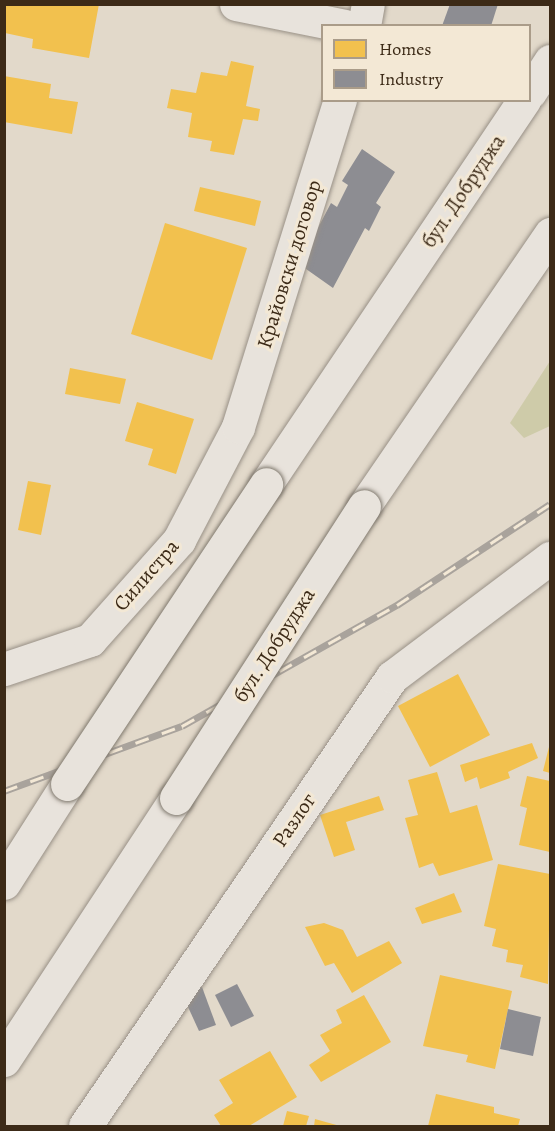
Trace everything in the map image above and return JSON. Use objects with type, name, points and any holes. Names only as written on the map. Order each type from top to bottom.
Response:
[{"type":"main road","points":[[236,4],[335,24]]},
{"type":"main road","points":[[363,24],[368,4]]},
{"type":"main road","points":[[531,90],[550,61]]},
{"type":"main road","name":"Крайовски договор","points":[[238,427],[339,102]]},
{"type":"main road","name":"бул. Добруджа","points":[[4,883],[266,484],[523,102]]},
{"type":"main road","name":"бул. Добруджа","points":[[4,1060],[364,506],[550,234]]},
{"type":"main road","name":"Силистра","points":[[4,669],[90,640],[179,540],[238,427]]},
{"type":"main road","name":"Разлог","points":[[85,1126],[392,677],[550,558]]},
{"type":"shaded area","points":[[550,361],[550,426],[524,438],[510,423]]},
{"type":"building: Homes","points":[[6,4],[99,4],[89,58],[32,48],[33,39],[5,33]]},
{"type":"building: Homes","points":[[231,61],[254,66],[246,106],[260,109],[258,121],[243,119],[234,155],[210,151],[212,141],[188,137],[192,113],[167,108],[171,89],[196,93],[201,72],[227,76]]},
{"type":"building: Homes","points":[[4,76],[51,84],[49,98],[78,102],[72,134],[4,122]]},
{"type":"building: Homes","points":[[200,187],[261,201],[255,226],[194,211]]},
{"type":"building: Homes","points":[[165,223],[247,248],[212,360],[131,334]]},
{"type":"building: Homes","points":[[70,368],[126,379],[120,404],[65,394]]},
{"type":"building: Homes","points":[[137,402],[194,419],[176,474],[148,465],[153,449],[125,441]]},
{"type":"building: Homes","points":[[28,481],[51,485],[41,535],[18,530]]},
{"type":"building: Homes","points":[[458,674],[490,735],[430,767],[398,706]]},
{"type":"building: Homes","points":[[532,743],[538,758],[508,772],[510,778],[480,789],[477,777],[465,782],[460,765]]},
{"type":"building: Homes","points":[[550,743],[550,773],[543,771]]},
{"type":"building: Homes","points":[[437,772],[450,813],[477,805],[493,860],[439,876],[433,863],[419,868],[405,818],[418,815],[408,780]]},
{"type":"building: Homes","points":[[527,776],[550,781],[550,852],[519,845],[527,808],[520,806]]},
{"type":"building: Homes","points":[[379,796],[384,810],[346,822],[355,850],[334,857],[320,815]]},
{"type":"building: Homes","points":[[498,864],[550,874],[548,984],[520,977],[523,965],[506,962],[508,950],[492,946],[496,929],[484,926]]},
{"type":"building: Homes","points":[[454,893],[462,912],[422,924],[415,908]]},
{"type":"building: Homes","points":[[324,923],[343,930],[357,957],[389,941],[402,963],[352,993],[334,963],[325,966],[305,927]]},
{"type":"building: Homes","points":[[440,975],[512,991],[495,1069],[466,1062],[468,1055],[423,1046]]},
{"type":"building: Homes","points":[[364,995],[391,1042],[321,1082],[309,1065],[330,1051],[320,1035],[342,1023],[336,1010]]},
{"type":"building: Homes","points":[[270,1051],[297,1097],[249,1126],[221,1126],[214,1115],[233,1103],[219,1080]]},
{"type":"building: Homes","points":[[436,1094],[494,1107],[494,1113],[520,1119],[518,1126],[428,1126]]},
{"type":"building: Homes","points":[[287,1111],[309,1116],[306,1126],[283,1126]]},
{"type":"building: Homes","points":[[315,1119],[340,1126],[314,1126]]},
{"type":"building: Industry","points":[[450,4],[498,4],[492,24],[443,24]]},
{"type":"building: Industry","points":[[362,149],[395,172],[376,203],[381,207],[369,231],[365,228],[333,288],[299,264],[331,203],[337,207],[348,185],[342,181]]},
{"type":"building: Industry","points":[[237,984],[254,1016],[231,1027],[215,995]]},
{"type":"building: Industry","points":[[202,987],[216,1025],[199,1031],[183,996]]},
{"type":"building: Industry","points":[[508,1009],[541,1017],[533,1056],[500,1049]]},
{"type":"railway","points":[[4,791],[182,726],[397,605],[550,504]]}]
